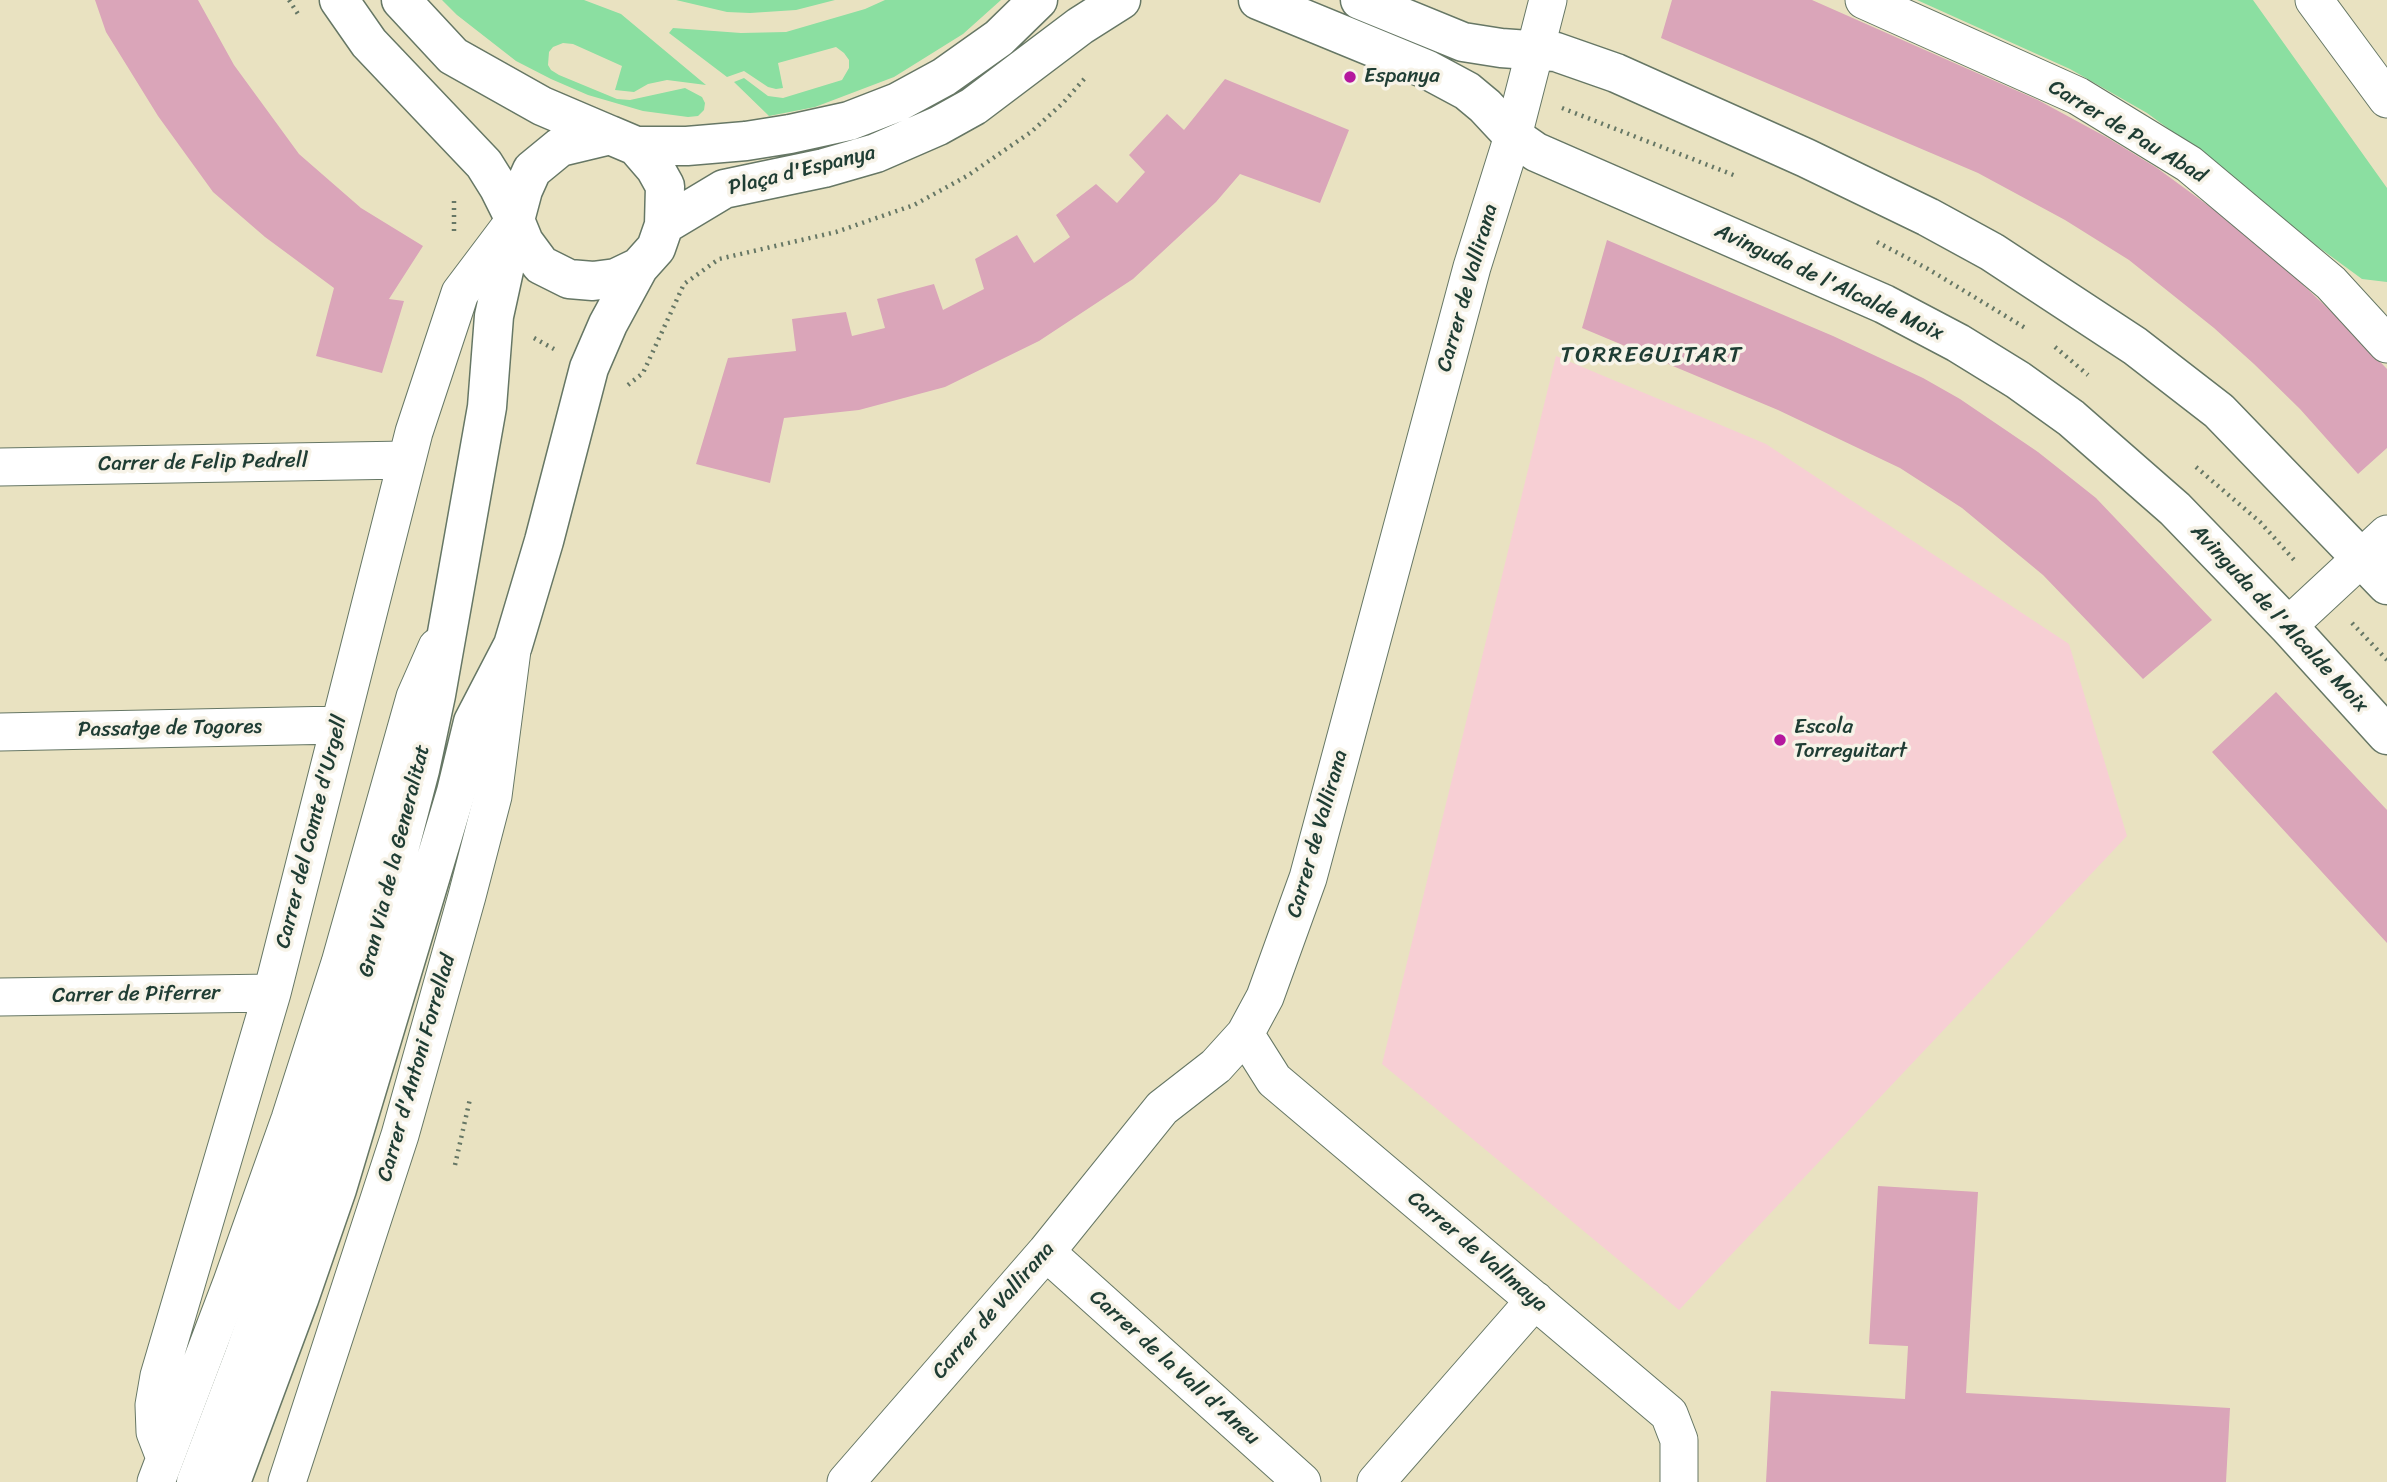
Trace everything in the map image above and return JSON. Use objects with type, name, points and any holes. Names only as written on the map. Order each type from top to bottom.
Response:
[{"type":"main road","points":[[339,0],[369,43],[484,164],[524,242],[541,265],[569,279],[593,281],[616,278],[639,267],[656,248],[664,225],[665,186],[655,168],[623,141],[542,106],[453,56],[401,0]]},
{"type":"main road","points":[[515,220],[532,170],[560,147],[623,141],[687,146],[746,141],[849,121],[898,102],[944,77],[999,38],[1038,0]]},
{"type":"main road","name":"Plaça d'Espanya","points":[[664,225],[724,189],[824,168],[877,153],[939,126],[974,106],[1080,26],[1121,0]]},
{"type":"main road","name":"Avinguda de l'Alcalde Moix","points":[[1258,0],[1426,69],[1485,106],[1513,136],[1536,152],[1884,304],[1958,343],[2018,380],[2071,418],[2175,509],[2288,626],[2387,735]]},
{"type":"main road","points":[[1360,0],[1463,42],[1576,57],[1650,87],[1806,158],[1928,217],[1992,252],[2135,346],[2219,411],[2374,545],[2387,585]]},
{"type":"main road","name":"Gran Via de la Generalitat","points":[[196,1482],[309,1171],[353,1026],[420,770],[487,407],[494,316],[515,220]]},
{"type":"main road","name":"Gran Via de la Generalitat","points":[[231,1482],[337,1189],[474,722],[513,645],[544,541],[589,368],[608,324],[639,267]]},
{"type":"street","name":"Carrer de Vallirana","points":[[846,1482],[1046,1252],[1162,1108],[1216,1066],[1245,1034],[1265,998],[1308,878],[1472,267],[1513,136],[1548,0]]},
{"type":"street","name":"Carrer de Pau Abad","points":[[1864,0],[2078,96],[2189,164],[2332,283],[2387,344]]},
{"type":"street","points":[[2314,0],[2387,99]]},
{"type":"street","name":"Carrer del Comte d'Urgell","points":[[160,1470],[154,1405],[159,1376],[272,993],[406,460],[460,293],[515,220]]},
{"type":"street","name":"Carrer de Felip Pedrell","points":[[0,467],[406,460]]},
{"type":"street","points":[[2288,626],[2374,545]]},
{"type":"street","name":"Carrer del Comte d'Urgell","points":[[160,1470],[232,1282],[290,1119],[340,963],[415,697],[447,624]]},
{"type":"street","name":"Carrer d'Antoni Forrellad","points":[[287,1482],[400,1135],[467,896],[493,796],[513,645]]},
{"type":"street","name":"Passatge de Togores","points":[[0,732],[339,725]]},
{"type":"street","name":"Carrer de Piferrer","points":[[0,997],[272,993]]},
{"type":"street","name":"Carrer de Vallmaya","points":[[1245,1034],[1274,1080],[1669,1414],[1679,1440],[1679,1482]]},
{"type":"street","name":"Carrer de la Vall d'Aneu","points":[[1046,1252],[1302,1482]]},
{"type":"street","points":[[1376,1482],[1535,1300]]},
{"type":"path","points":[[455,1165],[470,1100]]},
{"type":"shaded area","name":"Escola Torreguitart","points":[[1556,356],[1766,444],[2069,644],[2127,836],[1679,1310],[1382,1064]]},
{"type":"green space","points":[[442,0],[584,0],[621,14],[706,85],[667,80],[648,84],[634,92],[615,90],[622,66],[573,44],[563,43],[549,52],[548,65],[551,70],[617,99],[630,100],[685,88],[702,97],[704,110],[698,116],[688,117],[643,111],[588,95],[516,61]]},
{"type":"green space","points":[[676,0],[835,0],[796,10],[750,13],[727,12]]},
{"type":"green space","points":[[885,0],[1001,0],[963,34],[894,77],[815,107],[769,116],[734,82],[744,78],[768,96],[783,98],[842,80],[849,68],[849,60],[844,53],[836,47],[778,63],[783,88],[776,89],[768,87],[744,71],[727,77],[669,33],[673,28],[741,33],[786,32],[865,9]]},
{"type":"green space","points":[[1917,0],[2253,0],[2387,188],[2387,282],[2362,279],[2306,238],[2218,165],[2147,113],[2070,69]]},
{"type":"building","points":[[95,0],[198,0],[234,65],[299,154],[361,208],[423,246],[389,299],[404,301],[382,373],[316,356],[334,288],[265,237],[213,192],[158,116],[106,32]]},
{"type":"building","points":[[1672,0],[1812,0],[2038,100],[2157,168],[2258,242],[2387,369],[2387,448],[2358,474],[2300,409],[2214,328],[2129,260],[2065,220],[1978,173],[1661,38]]},
{"type":"building","points":[[1225,79],[1349,130],[1320,203],[1240,174],[1216,202],[1133,279],[1039,341],[945,387],[859,410],[784,418],[770,483],[696,464],[728,358],[796,351],[792,319],[846,312],[852,336],[885,328],[877,299],[934,284],[943,310],[984,289],[975,259],[1017,235],[1034,263],[1070,237],[1056,215],[1096,184],[1117,203],[1145,172],[1129,155],[1167,114],[1184,130]]},
{"type":"building","points":[[1607,240],[1833,336],[1923,378],[1960,399],[2038,452],[2096,498],[2212,620],[2143,679],[2043,575],[1962,508],[1900,468],[1778,410],[1582,328]]},
{"type":"building","points":[[2276,692],[2387,810],[2387,943],[2212,752]]},
{"type":"building","points":[[1878,1186],[1978,1192],[1966,1393],[2230,1408],[2226,1482],[1766,1482],[1771,1391],[1905,1399],[1908,1346],[1869,1344]]},
{"type":"place","name":"Espanya","points":[[1350,77]]},
{"type":"place","name":"Escola Torreguitart","points":[[1780,740]]},
{"type":"district","name":"TORREGUITART","points":[[1652,356]]}]
